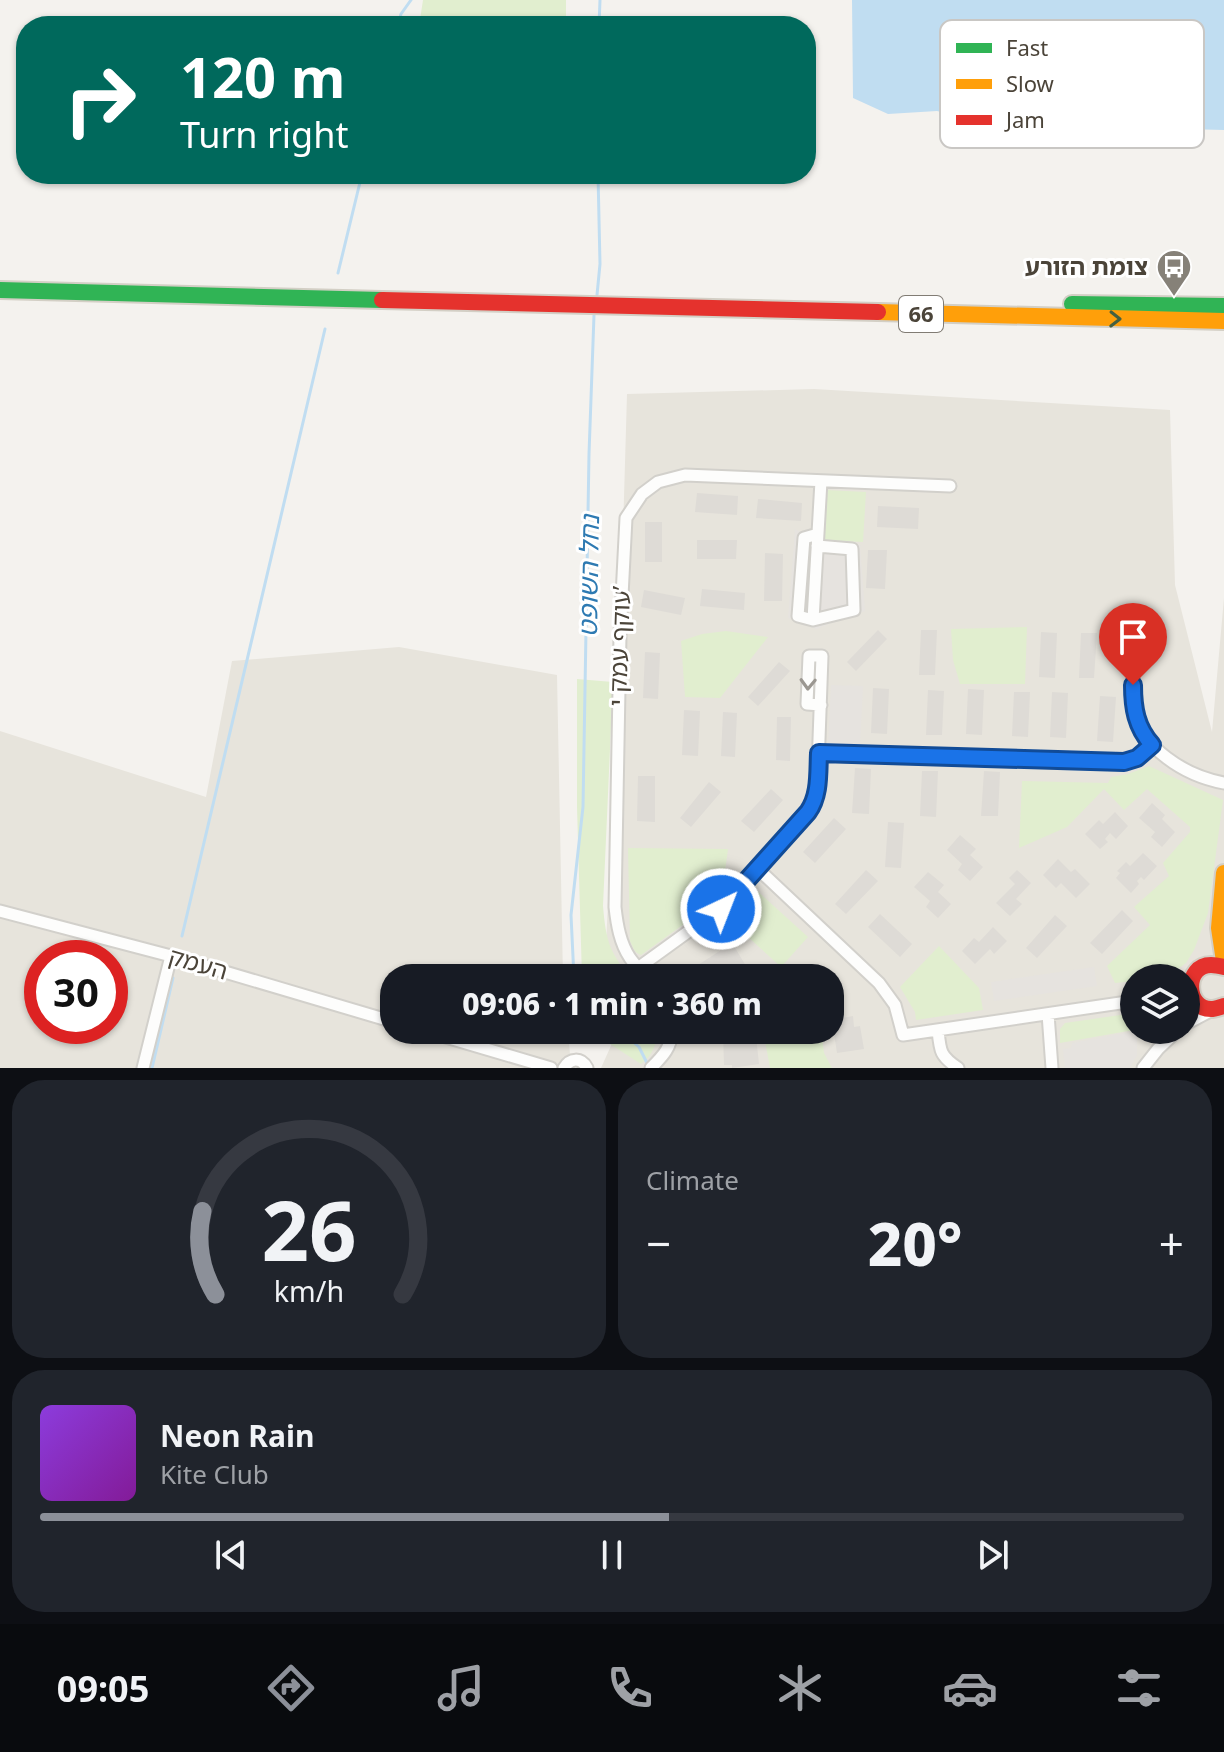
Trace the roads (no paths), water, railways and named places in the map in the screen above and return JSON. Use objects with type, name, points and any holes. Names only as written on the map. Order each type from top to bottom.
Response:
[{"type":"main road","name":"66","points":[[0,279],[1224,321]]},
{"type":"main road","name":"66","points":[[0,290],[570,298]]},
{"type":"main road","name":"66","points":[[618,300],[1224,306]]},
{"type":"main road","points":[[1200,971],[1218,927],[1224,873]]},
{"type":"main road","points":[[1200,981],[1216,964],[1224,964],[1218,927]]},
{"type":"main road","points":[[1200,1004],[1203,1008],[1219,1008]]},
{"type":"street","name":"עוקף עמק י’","points":[[635,964],[624,948],[615,907],[620,635],[626,518],[642,494],[658,482],[685,475],[950,486]]},
{"type":"street","points":[[817,540],[821,481]]},
{"type":"street","points":[[804,538],[817,540],[852,549],[854,610],[813,620],[798,616],[804,538]]},
{"type":"street","points":[[1141,619],[1133,685],[1133,701],[1140,730],[1165,756],[1192,773],[1224,783]]},
{"type":"street","points":[[644,964],[721,909],[815,803],[821,705]]},
{"type":"street","points":[[819,753],[1113,763],[1132,760],[1152,745]]},
{"type":"street","points":[[758,869],[879,983],[895,1005],[903,1035],[1120,1003]]},
{"type":"street","name":"העמק","points":[[0,911],[171,956],[380,1018]]},
{"type":"street","points":[[143,1068],[171,956]]},
{"type":"street","points":[[1200,1017],[1219,1008]]},
{"type":"street","points":[[1048,1014],[1052,1068]]},
{"type":"street","points":[[938,1030],[941,1053],[958,1068]]},
{"type":"street","points":[[470,1044],[551,1068]]},
{"type":"street","points":[[651,1068],[662,1058],[669,1044]]},
{"type":"street","points":[[1143,1068],[1164,1044]]},
{"type":"street","points":[[564,1068],[574,1060],[582,1062],[587,1068]]},
{"type":"water","points":[[852,0],[1224,0],[1224,130],[1204,129],[1204,20],[940,20],[940,112],[888,114],[853,98]]},
{"type":"waterway","points":[[400,16],[411,0]]},
{"type":"waterway","name":"נחל השופט","points":[[599,16],[600,0]]},
{"type":"waterway","points":[[338,273],[360,184]]},
{"type":"waterway","name":"נחל השופט","points":[[597,295],[600,264],[598,184]]},
{"type":"waterway","name":"נחל השופט","points":[[573,964],[571,915],[583,807],[594,315]]},
{"type":"waterway","points":[[182,936],[325,329]]},
{"type":"waterway","points":[[152,1068],[173,978]]},
{"type":"waterway","name":"נחל השופט","points":[[636,1044],[648,1065]]},
{"type":"place","name":"צומת הזורע","points":[[1174,298]]}]
